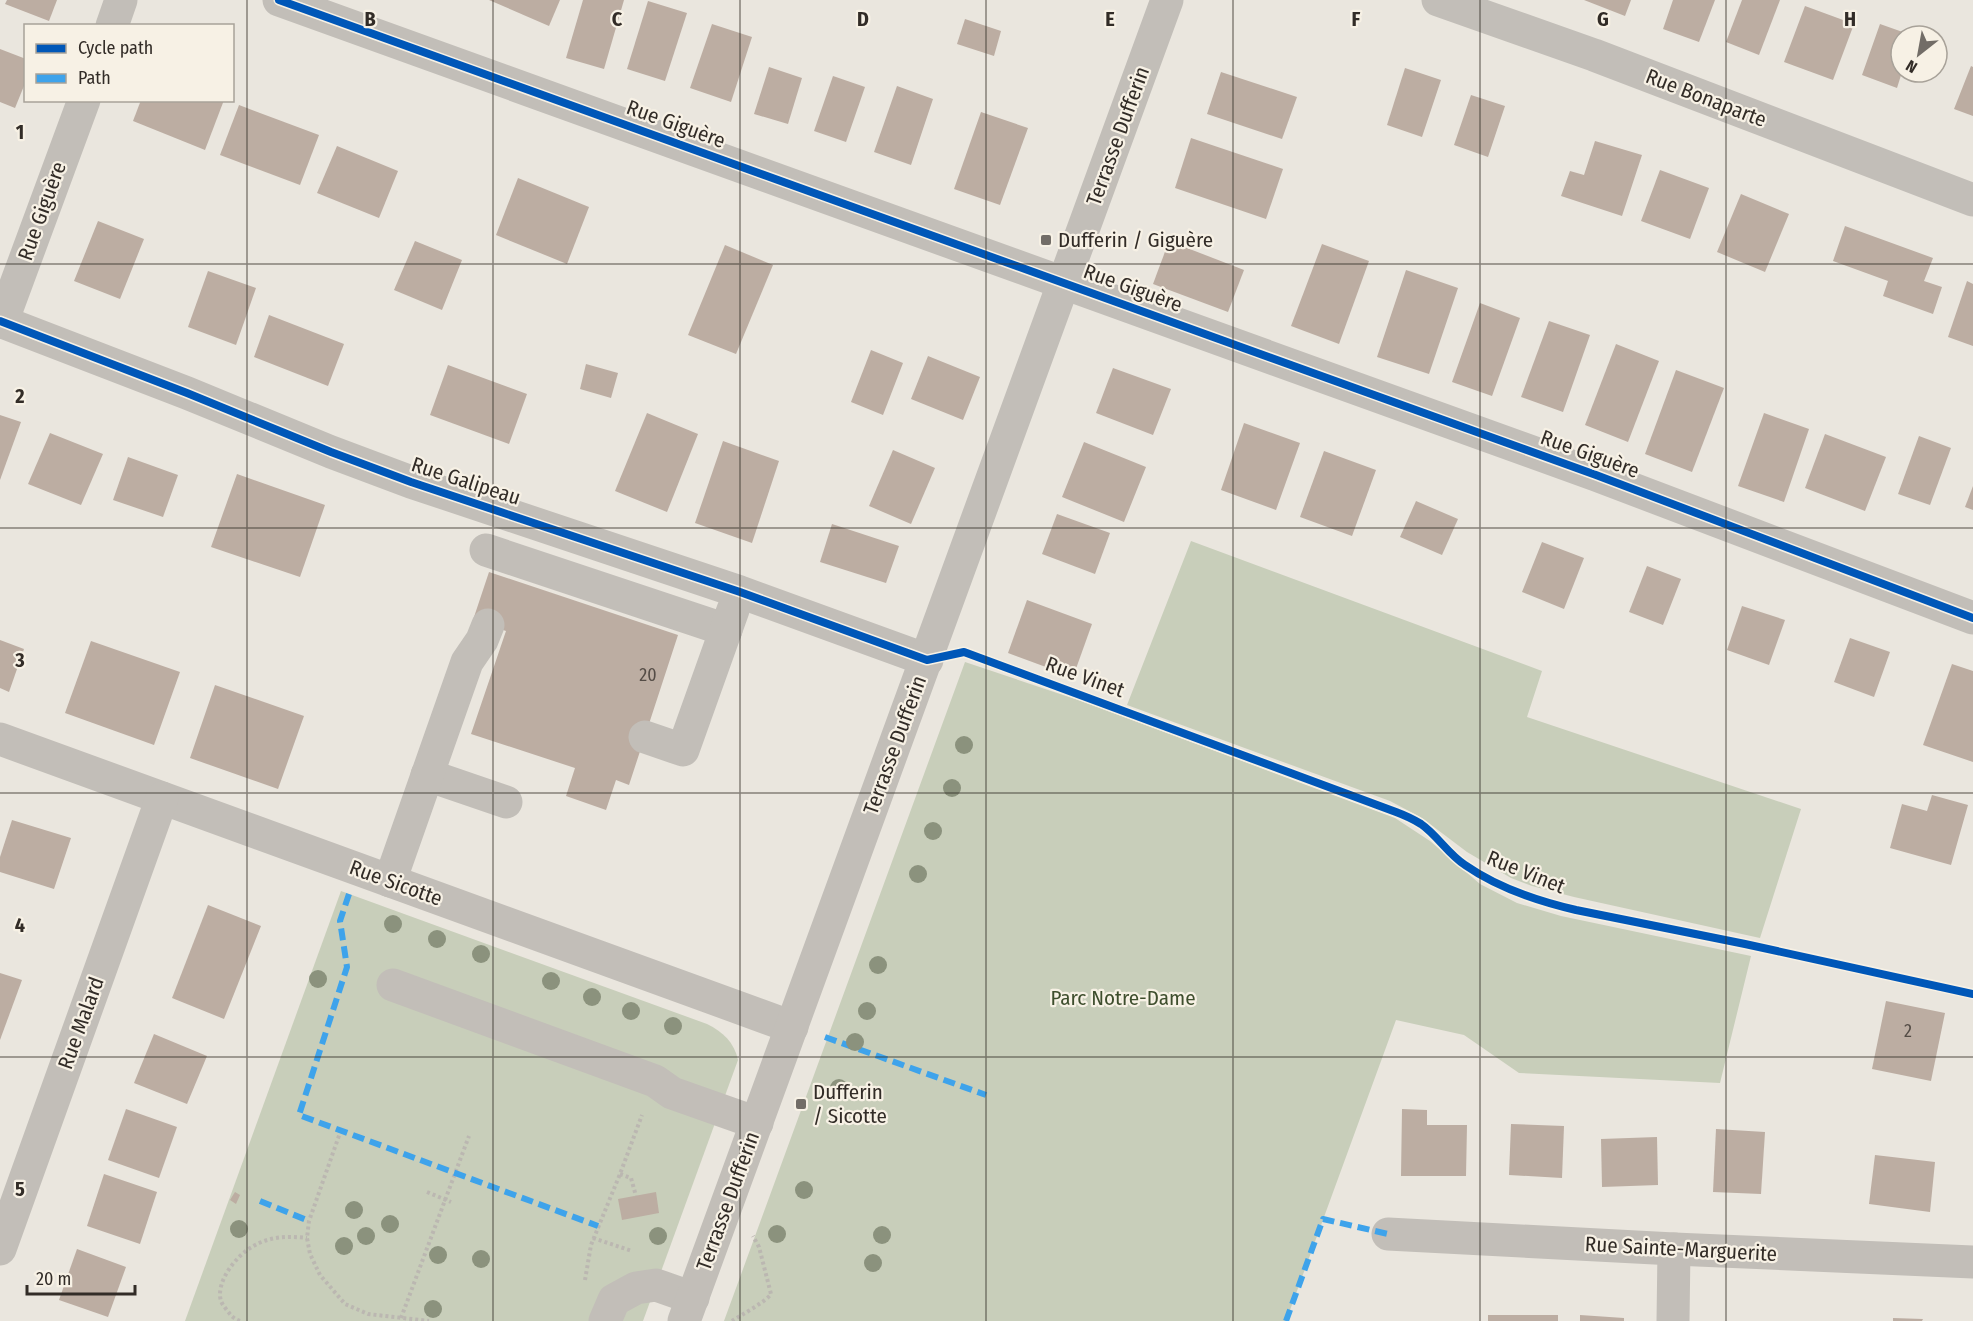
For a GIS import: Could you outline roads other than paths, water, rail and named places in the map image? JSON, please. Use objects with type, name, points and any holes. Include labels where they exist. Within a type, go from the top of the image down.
[{"type":"street","points":[[113,24],[121,0]]},
{"type":"street","name":"Rue Giguère","points":[[279,0],[1596,475],[1973,618]]},
{"type":"street","name":"Terrasse Dufferin","points":[[689,1309],[1167,0]]},
{"type":"street","name":"Rue Bonaparte","points":[[1438,0],[1604,59],[1973,200]]},
{"type":"street","name":"Rue Giguère","points":[[1,321],[83,102]]},
{"type":"street","name":"Rue Galipeau","points":[[1,321],[381,471],[740,592],[927,660]]},
{"type":"street","points":[[486,550],[622,606],[726,630]]},
{"type":"street","points":[[622,606],[638,557]]},
{"type":"street","points":[[645,736],[682,750],[740,592]]},
{"type":"street","points":[[390,881],[467,662],[482,640],[488,625]]},
{"type":"street","name":"Rue Sicotte","points":[[0,739],[792,1027]]},
{"type":"street","points":[[428,775],[506,802]]},
{"type":"street","name":"Rue Malard","points":[[0,1249],[162,798]]},
{"type":"street","points":[[393,985],[655,1081],[672,1093],[757,1124]]},
{"type":"street","name":"Rue Sainte-Marguerite","points":[[1388,1234],[1973,1262]]},
{"type":"street","points":[[1673,1321],[1674,1249]]},
{"type":"street","points":[[604,1321],[614,1300],[636,1288],[656,1285],[689,1309]]},
{"type":"place","name":"Dufferin / Giguère","points":[[1046,240]]},
{"type":"place","name":"Dufferin / Sicotte","points":[[801,1104]]},
{"type":"park label","name":"Parc Notre-Dame","points":[[1123,998]]}]
